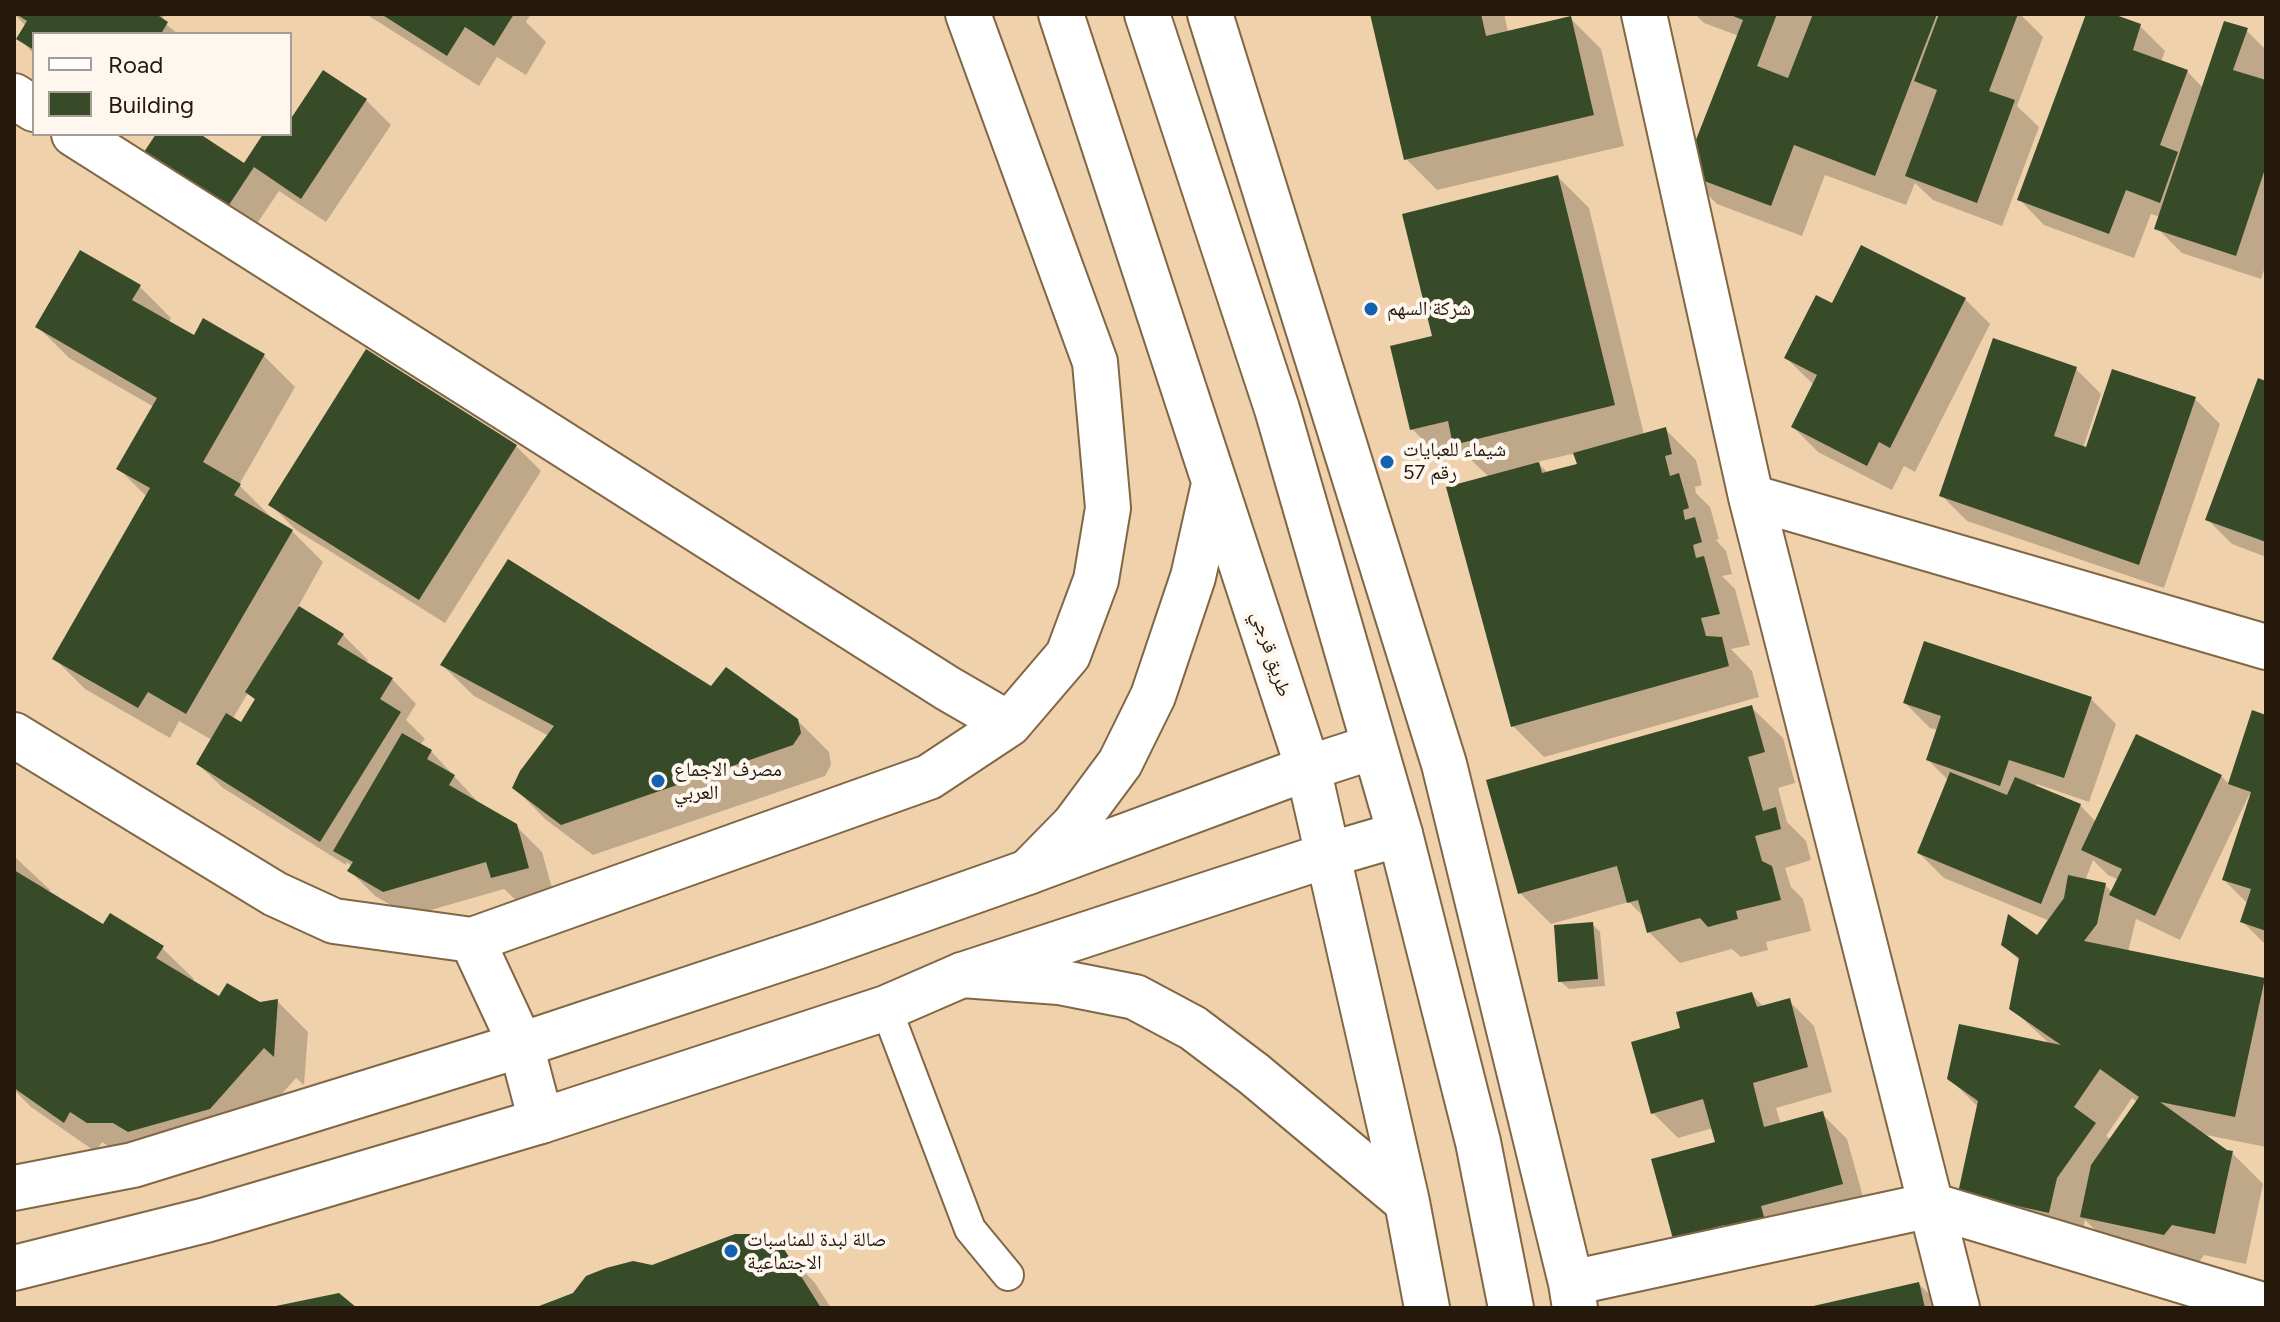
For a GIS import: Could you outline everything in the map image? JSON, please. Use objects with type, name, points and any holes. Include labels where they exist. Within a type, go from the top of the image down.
[{"type":"main road","points":[[14,735],[275,894],[334,921],[472,940],[929,777],[1009,724],[1068,655],[1096,580],[1108,508],[1095,362],[968,14]]},
{"type":"main road","name":"طريق قرجي","points":[[1061,14],[1308,768],[1407,1202],[1427,1308]]},
{"type":"main road","points":[[1147,14],[1277,409],[1400,834],[1478,1142],[1511,1308]]},
{"type":"main road","points":[[1210,14],[1444,764],[1573,1296],[1931,1205],[2266,1306]]},
{"type":"main road","points":[[1644,14],[1751,497],[1957,1308]]},
{"type":"main road","points":[[14,96],[32,108]]},
{"type":"main road","points":[[77,136],[933,680],[1009,724]]},
{"type":"main road","points":[[1028,872],[1074,825],[1120,763],[1153,696],[1193,577],[1215,482]]},
{"type":"main road","points":[[1751,497],[2266,647]]},
{"type":"main road","points":[[14,1188],[133,1165],[521,1045],[819,946],[1373,747]]},
{"type":"main road","points":[[14,1268],[206,1220],[541,1121],[886,1008],[962,975],[1400,834]]},
{"type":"main road","points":[[472,940],[521,1045],[541,1121]]},
{"type":"main road","points":[[962,975],[1059,982],[1135,997],[1193,1028],[1254,1074],[1407,1202]]},
{"type":"lane","points":[[886,1008],[970,1229],[1008,1275]]},
{"type":"building","points":[[16,14],[156,14],[168,22],[162,32],[32,32],[32,49],[16,39],[27,21]]},
{"type":"building","points":[[381,14],[514,14],[494,46],[465,27],[447,56]]},
{"type":"building","points":[[1370,14],[1481,14],[1486,36],[1571,16],[1594,115],[1404,160]]},
{"type":"building","points":[[1728,14],[1777,14],[1757,66],[1788,78],[1813,14],[1937,14],[1875,176],[1794,145],[1771,206],[1683,173],[1743,20]]},
{"type":"building","points":[[1939,14],[2018,14],[1989,91],[2015,100],[1977,203],[1905,176],[1937,90],[1914,81]]},
{"type":"building","points":[[2086,14],[2113,14],[2141,24],[2133,50],[2188,70],[2160,145],[2178,152],[2160,203],[2126,190],[2109,234],[2017,200]]},
{"type":"building","points":[[2224,21],[2248,28],[2233,70],[2266,80],[2266,166],[2236,256],[2154,229]]},
{"type":"building","points":[[323,70],[367,99],[301,199],[254,167],[219,220],[136,164],[155,136],[203,136],[244,163],[262,136],[292,136],[292,117]]},
{"type":"building","points":[[1558,175],[1615,405],[1453,445],[1448,421],[1410,430],[1390,346],[1432,336],[1402,214]]},
{"type":"building","points":[[1861,245],[1966,298],[1890,448],[1879,442],[1867,466],[1791,427],[1817,375],[1784,358],[1816,295],[1832,303]]},
{"type":"building","points":[[80,250],[141,285],[132,300],[194,335],[203,318],[265,354],[203,462],[241,484],[234,495],[293,530],[186,714],[148,692],[138,708],[52,659],[150,488],[116,469],[157,398],[35,327]]},
{"type":"building","points":[[1993,338],[2077,367],[2054,436],[2086,447],[2112,369],[2196,397],[2139,565],[1939,496]]},
{"type":"building","points":[[366,349],[517,445],[419,600],[268,505]]},
{"type":"building","points":[[2258,378],[2266,381],[2266,542],[2205,520]]},
{"type":"building","points":[[1666,427],[1672,454],[1665,456],[1670,476],[1679,473],[1689,508],[1683,510],[1685,520],[1695,517],[1702,542],[1693,545],[1696,558],[1704,556],[1720,614],[1701,618],[1706,636],[1722,637],[1729,666],[1511,727],[1446,487],[1539,462],[1542,473],[1577,464],[1573,453]]},
{"type":"building","points":[[508,559],[711,686],[726,667],[798,719],[801,733],[793,745],[561,825],[512,788],[520,771],[554,726],[440,665]]},
{"type":"building","points":[[299,606],[344,634],[337,644],[393,678],[380,699],[401,712],[320,842],[196,764],[226,713],[241,722],[255,699],[245,692]]},
{"type":"building","points":[[1924,641],[2092,697],[2064,778],[2009,760],[2000,786],[1926,760],[1941,716],[1903,703]]},
{"type":"building","points":[[1752,705],[1765,752],[1748,757],[1763,811],[1776,807],[1781,829],[1755,836],[1762,861],[1772,866],[1781,900],[1736,911],[1738,919],[1708,927],[1700,918],[1647,933],[1638,900],[1627,903],[1617,866],[1518,894],[1486,780]]},
{"type":"building","points":[[2252,710],[2266,715],[2266,931],[2240,922],[2251,889],[2222,880],[2251,792],[2228,784]]},
{"type":"building","points":[[402,733],[432,750],[427,759],[455,775],[449,785],[517,824],[529,868],[491,878],[486,862],[383,892],[347,871],[353,862],[333,851]]},
{"type":"building","points":[[2136,734],[2222,775],[2155,916],[2109,895],[2122,869],[2081,850]]},
{"type":"building","points":[[1950,772],[2007,795],[2015,777],[2081,804],[2041,904],[1917,853]]},
{"type":"building","points":[[14,870],[103,924],[110,913],[164,946],[156,958],[219,996],[227,983],[260,1002],[278,999],[274,1057],[264,1048],[210,1109],[128,1132],[113,1123],[87,1123],[70,1112],[64,1123],[14,1088]]},
{"type":"building","points":[[2068,875],[2106,883],[2097,924],[2084,941],[2265,978],[2235,1117],[2160,1102],[2227,1150],[2233,1151],[2215,1234],[2172,1225],[2164,1235],[2080,1217],[2091,1165],[2139,1097],[2100,1069],[2074,1107],[2096,1123],[2057,1178],[2049,1213],[1958,1193],[1978,1101],[1947,1079],[1959,1024],[2061,1045],[2009,1009],[2019,958],[2001,945],[2008,914],[2037,935],[2064,898]]},
{"type":"building","points":[[1593,922],[1598,979],[1558,982],[1554,925]]},
{"type":"building","points":[[1752,992],[1757,1007],[1790,998],[1808,1067],[1753,1083],[1764,1127],[1823,1111],[1843,1184],[1761,1206],[1767,1228],[1728,1240],[1724,1225],[1673,1239],[1651,1159],[1715,1142],[1703,1099],[1651,1114],[1631,1042],[1680,1028],[1676,1012]]},
{"type":"building","points":[[735,1234],[753,1234],[784,1249],[821,1308],[534,1308],[573,1293],[586,1276],[606,1268],[633,1261],[652,1265]]},
{"type":"building","points":[[1919,1282],[1925,1308],[1809,1307]]},
{"type":"building","points":[[339,1293],[357,1308],[271,1308],[271,1307]]},
{"type":"place","name":"شركة السهم","points":[[1371,309]]},
{"type":"place","name":"شيماء للعبايات رقم 57","points":[[1387,462]]},
{"type":"place","name":"مصرف الاجماع العربي","points":[[658,781]]},
{"type":"place","name":"صالة لبدة للمناسبات الاجتماعية","points":[[731,1251]]}]
